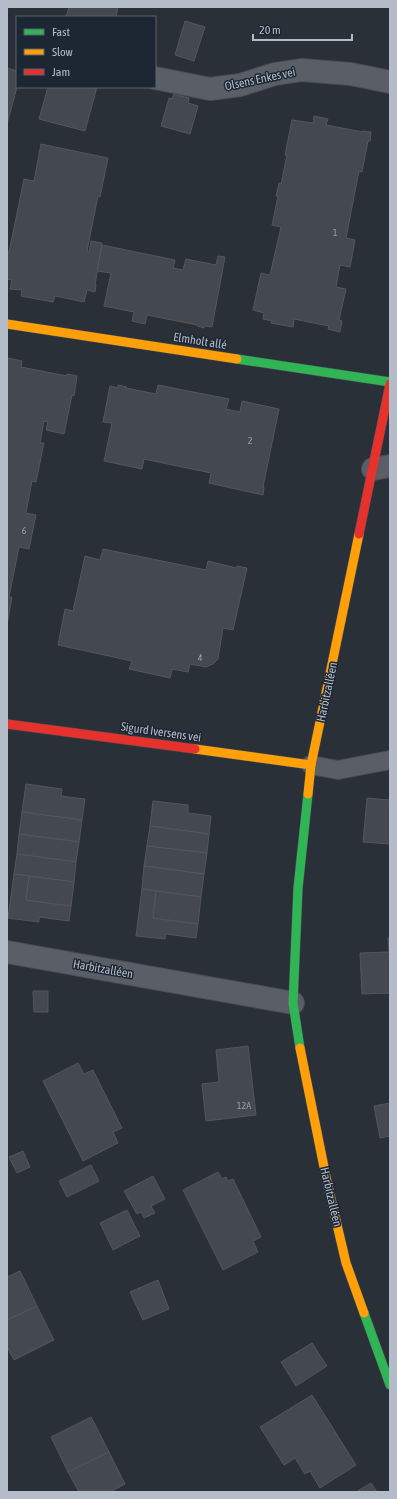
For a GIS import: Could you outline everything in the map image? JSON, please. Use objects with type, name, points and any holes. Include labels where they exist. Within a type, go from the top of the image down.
[{"type":"street","name":"Olsens Enkes vei","points":[[156,78],[210,88],[240,85],[275,74],[302,70],[351,74],[390,82]]},
{"type":"street","name":"Elmholt allé","points":[[7,324],[390,383]]},
{"type":"street","name":"Harbitzalléen","points":[[390,383],[381,467],[311,765],[298,888],[293,1003],[300,1049],[327,1182],[346,1264],[390,1385]]},
{"type":"street","name":"Sigurd Iversens vei","points":[[7,724],[311,765]]},
{"type":"street","name":"Harbitzalléen","points":[[7,952],[293,1003]]},
{"type":"lane","points":[[311,765],[338,770],[390,760]]},
{"type":"building","points":[[69,7],[118,7],[116,16],[66,16]]},
{"type":"building","points":[[185,21],[205,27],[194,61],[175,55]]},
{"type":"building","points":[[7,68],[16,71],[17,88],[7,124]]},
{"type":"building","points":[[48,88],[97,88],[85,131],[39,119]]},
{"type":"building","points":[[174,94],[189,98],[188,103],[198,106],[190,134],[161,126],[169,98],[172,99]]},
{"type":"building","points":[[314,116],[328,119],[326,125],[363,132],[371,132],[362,172],[359,171],[346,238],[355,240],[350,267],[340,265],[336,287],[346,289],[339,320],[342,321],[340,332],[328,329],[329,326],[294,319],[293,327],[271,323],[272,321],[263,319],[264,313],[253,310],[261,273],[270,275],[281,227],[272,225],[278,196],[276,196],[279,183],[281,184],[287,155],[285,155],[292,120],[313,123]]},
{"type":"building","points":[[41,144],[108,158],[100,197],[98,196],[87,251],[89,252],[91,241],[102,243],[95,292],[87,290],[84,302],[55,296],[53,302],[21,296],[22,290],[10,289],[12,280],[7,279],[7,251],[9,252],[24,179],[34,181]]},
{"type":"building","points":[[102,245],[175,260],[173,268],[183,270],[186,259],[216,265],[218,256],[225,257],[212,327],[205,326],[204,328],[197,325],[147,315],[145,324],[132,321],[134,312],[104,306],[111,273],[97,271]]},
{"type":"building","points":[[8,358],[22,361],[21,367],[67,376],[67,374],[77,376],[74,396],[72,395],[64,434],[46,430],[48,422],[44,421],[40,443],[44,443],[36,482],[32,481],[26,513],[36,515],[29,549],[19,547],[9,597],[12,597],[7,625],[7,363]]},
{"type":"building","points":[[118,385],[156,394],[158,385],[229,399],[226,409],[240,412],[242,401],[279,409],[263,487],[263,495],[209,483],[211,473],[144,459],[142,469],[104,461],[112,423],[103,422],[110,386],[118,388]]},
{"type":"building","points":[[103,549],[206,570],[208,561],[236,568],[237,566],[247,568],[233,630],[223,628],[218,659],[213,664],[206,667],[190,664],[188,672],[172,669],[170,678],[129,669],[132,661],[58,645],[65,609],[73,611],[85,556],[100,560]]},
{"type":"building","points":[[26,784],[62,789],[61,796],[85,799],[82,820],[22,812]]},
{"type":"building","points":[[367,798],[390,800],[390,844],[363,842]]},
{"type":"building","points":[[153,801],[188,805],[188,813],[211,816],[209,834],[150,826]]},
{"type":"building","points":[[22,812],[82,820],[79,842],[19,834]]},
{"type":"building","points":[[150,826],[209,834],[207,853],[147,846]]},
{"type":"building","points":[[19,834],[79,842],[76,862],[17,854]]},
{"type":"building","points":[[147,846],[207,853],[204,874],[144,866]]},
{"type":"building","points":[[17,854],[76,862],[74,882],[14,874]]},
{"type":"building","points":[[144,866],[204,874],[201,897],[142,889]]},
{"type":"building","points":[[14,874],[29,876],[26,900],[71,906],[69,921],[39,917],[39,922],[8,918]]},
{"type":"building","points":[[29,876],[74,882],[71,906],[26,900]]},
{"type":"building","points":[[142,889],[156,891],[153,918],[198,924],[196,938],[166,934],[165,939],[136,936]]},
{"type":"building","points":[[156,891],[201,897],[198,924],[153,918]]},
{"type":"building","points":[[388,938],[390,938],[390,993],[362,994],[360,953],[389,952]]},
{"type":"building","points":[[33,991],[48,991],[48,1012],[34,1012]]},
{"type":"building","points":[[248,1046],[256,1115],[206,1121],[202,1084],[219,1082],[216,1050]]},
{"type":"building","points":[[78,1063],[84,1074],[93,1070],[122,1128],[113,1132],[118,1143],[83,1161],[43,1081]]},
{"type":"building","points":[[390,1103],[390,1136],[380,1138],[374,1106]]},
{"type":"building","points":[[23,1151],[30,1167],[17,1173],[9,1157]]},
{"type":"building","points":[[91,1165],[99,1181],[67,1197],[59,1181]]},
{"type":"building","points":[[218,1172],[222,1179],[226,1177],[228,1181],[233,1179],[261,1237],[253,1241],[258,1252],[223,1270],[183,1190]]},
{"type":"building","points":[[153,1176],[165,1199],[151,1206],[155,1213],[144,1218],[141,1212],[137,1214],[124,1191]]},
{"type":"building","points":[[127,1210],[140,1236],[113,1250],[100,1223]]},
{"type":"building","points":[[20,1271],[37,1306],[7,1320],[7,1277]]},
{"type":"building","points":[[158,1280],[169,1309],[143,1320],[130,1292]]},
{"type":"building","points":[[37,1306],[54,1340],[14,1360],[7,1347],[7,1320]]},
{"type":"building","points":[[312,1343],[327,1366],[296,1386],[281,1362]]},
{"type":"building","points":[[312,1395],[356,1465],[320,1488],[310,1471],[305,1474],[295,1458],[284,1465],[260,1427]]},
{"type":"building","points":[[91,1417],[109,1452],[68,1472],[51,1437]]},
{"type":"building","points":[[109,1452],[125,1484],[110,1492],[79,1492],[68,1472]]},
{"type":"building","points":[[371,1483],[377,1492],[356,1492]]},
{"type":"traffic: fast","points":[[237,359],[390,382]]},
{"type":"traffic: fast","points":[[300,1048],[293,1003],[298,888],[308,794]]},
{"type":"traffic: fast","points":[[364,1313],[390,1385]]},
{"type":"traffic: slow","points":[[7,324],[237,359]]},
{"type":"traffic: slow","points":[[308,794],[311,765],[359,534]]},
{"type":"traffic: slow","points":[[195,749],[311,765]]},
{"type":"traffic: slow","points":[[300,1048],[327,1182],[346,1263],[364,1313]]},
{"type":"traffic: jam","points":[[359,534],[390,384]]},
{"type":"traffic: jam","points":[[7,724],[195,749]]}]
